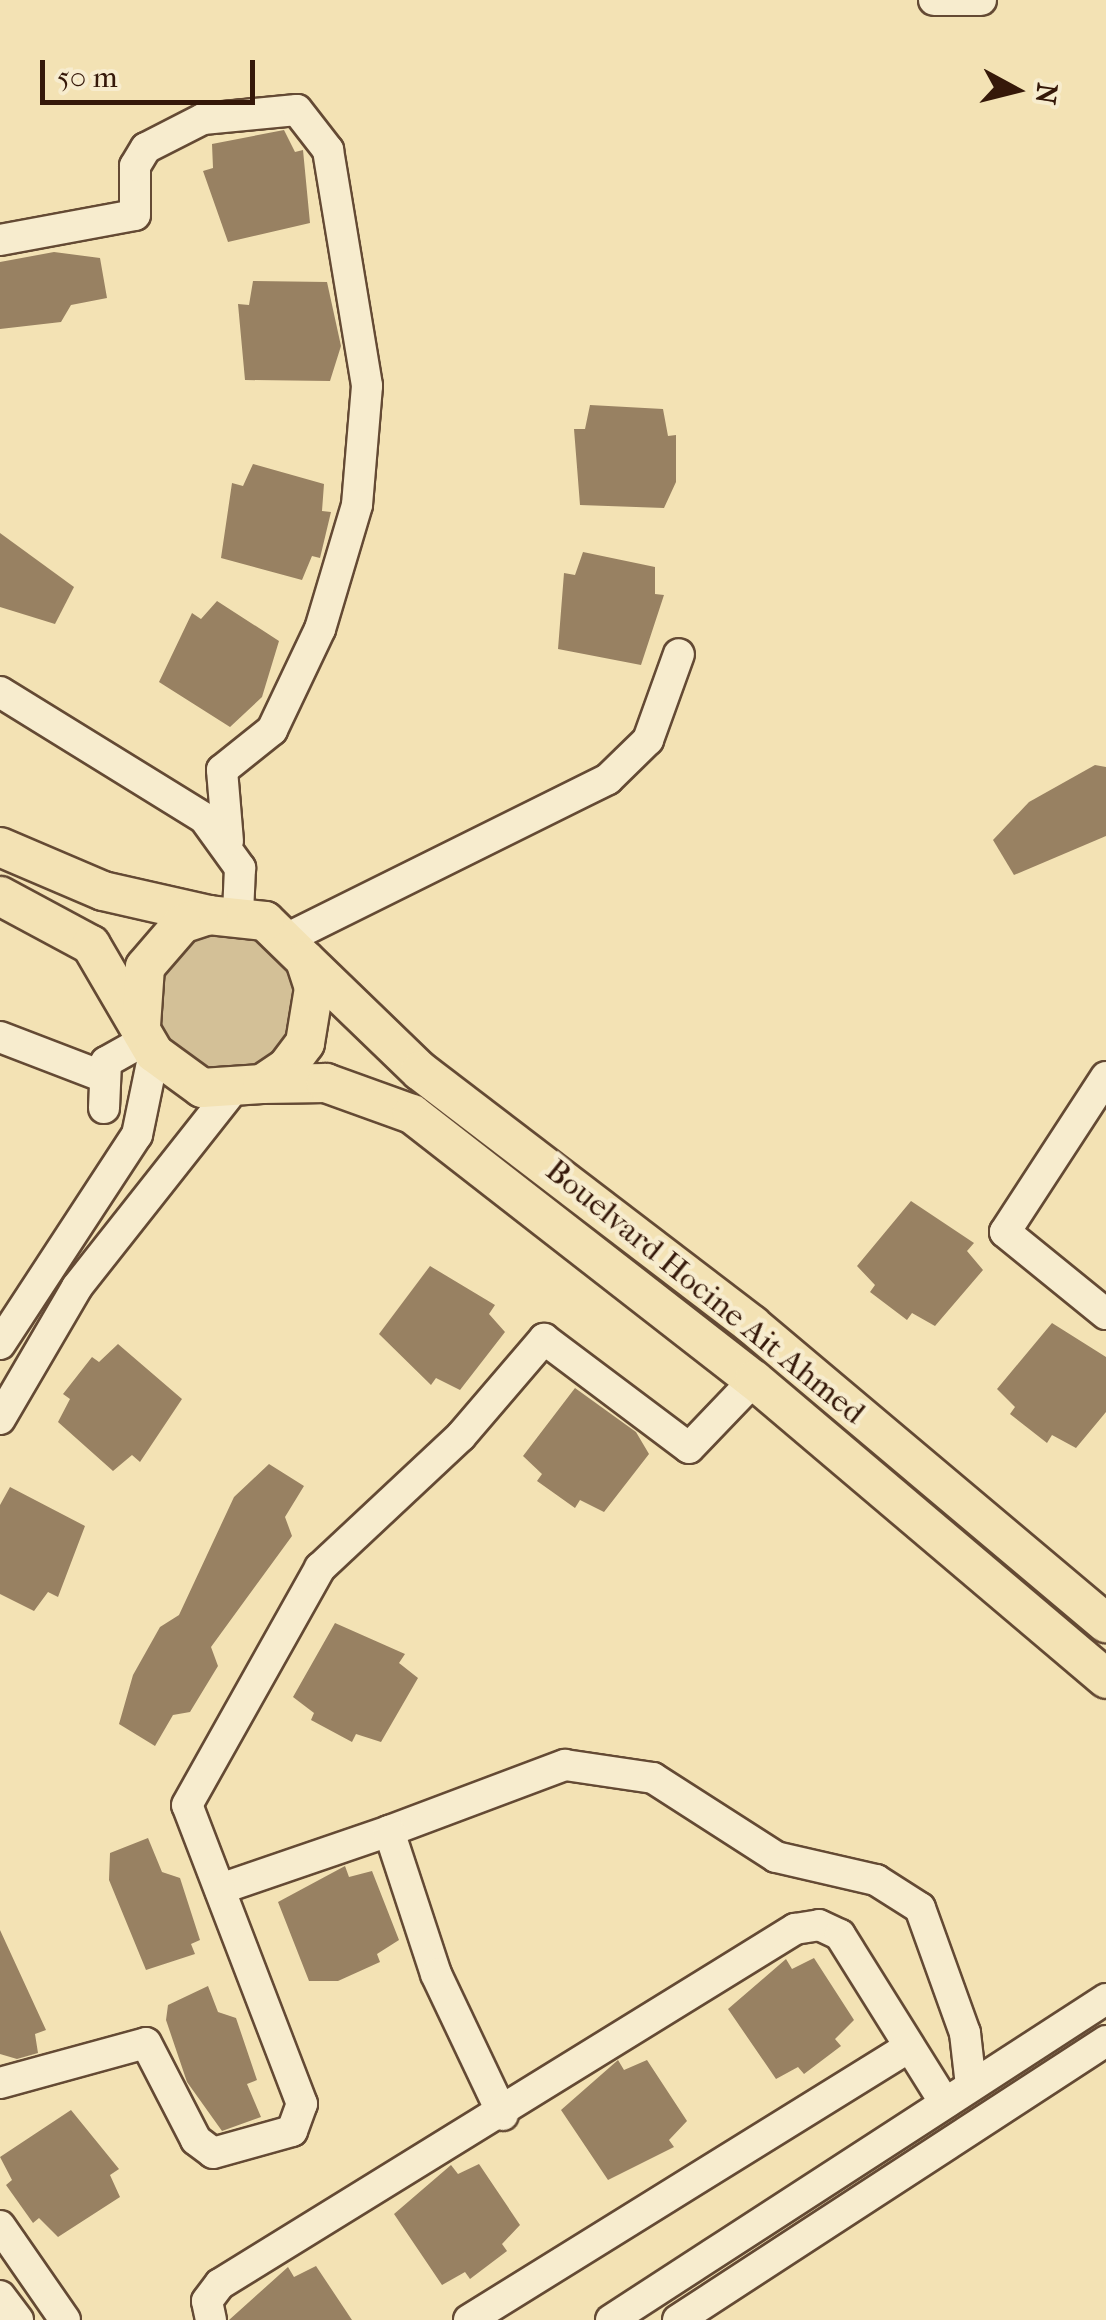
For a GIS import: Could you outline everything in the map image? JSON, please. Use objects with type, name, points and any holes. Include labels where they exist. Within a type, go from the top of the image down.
[{"type":"main road","points":[[0,847],[103,892],[223,914],[297,949],[314,1016],[305,1044],[247,1088]]},
{"type":"main road","points":[[0,896],[91,945],[147,1040],[175,1075],[247,1088],[326,1084],[412,1114],[754,1380],[1106,1679]]},
{"type":"main road","points":[[147,1040],[145,966],[160,942],[223,914]]},
{"type":"main road","name":"Bouelvard Hocine Ait Ahmed","points":[[297,949],[420,1072],[738,1314],[1106,1623]]},
{"type":"street","points":[[934,0],[981,0]]},
{"type":"street","points":[[0,240],[135,215],[135,166],[146,148],[203,119],[297,110],[328,150],[367,386],[357,505],[320,629],[272,730],[222,770],[228,842],[240,868],[223,914]]},
{"type":"street","points":[[297,949],[608,779],[648,740],[679,654]]},
{"type":"street","points":[[0,692],[228,842]]},
{"type":"street","points":[[0,1038],[99,1075]]},
{"type":"street","points":[[99,1075],[147,1040]]},
{"type":"street","points":[[0,1344],[138,1135],[147,1040]]},
{"type":"street","points":[[99,1075],[104,1108]]},
{"type":"street","points":[[1106,1078],[1005,1232],[1106,1314]]},
{"type":"street","points":[[0,1419],[78,1287],[247,1088]]},
{"type":"street","points":[[0,2083],[146,2043],[196,2140],[213,2153],[292,2132],[302,2104],[187,1805],[320,1568],[461,1436],[532,1351],[558,1342],[689,1448],[754,1380]]},
{"type":"street","points":[[220,1890],[565,1765],[652,1778],[776,1857],[876,1880],[920,1908],[955,1998],[971,2086]]},
{"type":"street","points":[[389,1831],[436,1974],[503,2115]]},
{"type":"street","points":[[211,2320],[207,2301],[220,2284],[503,2115],[795,1930],[819,1925],[840,1935],[945,2103]]},
{"type":"street","points":[[612,2320],[1106,1999]]},
{"type":"street","points":[[678,2320],[1106,2041]]},
{"type":"street","points":[[468,2320],[909,2048]]},
{"type":"street","points":[[0,2226],[65,2320]]},
{"type":"street","points":[[0,2296],[18,2320]]},
{"type":"shaded area","points":[[227,933],[253,938],[276,953],[291,976],[296,1002],[291,1028],[276,1051],[253,1066],[227,1071],[201,1066],[178,1051],[163,1028],[158,1002],[163,976],[178,953],[201,938]]},
{"type":"building","points":[[284,130],[295,152],[303,150],[310,223],[228,242],[203,171],[213,168],[212,144]]},
{"type":"building","points":[[54,252],[100,258],[107,298],[71,305],[61,322],[0,329],[0,262]]},
{"type":"building","points":[[253,281],[327,282],[341,346],[330,381],[245,380],[238,304],[249,305]]},
{"type":"building","points":[[590,405],[663,409],[668,436],[676,435],[676,482],[664,508],[580,505],[574,429],[585,429]]},
{"type":"building","points":[[253,464],[324,484],[322,511],[331,512],[320,558],[312,556],[302,580],[221,558],[232,483],[243,486]]},
{"type":"building","points":[[0,533],[74,587],[55,624],[0,607]]},
{"type":"building","points":[[583,552],[655,567],[655,594],[664,595],[641,665],[558,649],[564,573],[575,575]]},
{"type":"building","points":[[217,601],[279,641],[262,697],[230,727],[159,682],[192,613],[201,619]]},
{"type":"building","points":[[1095,765],[1106,767],[1106,836],[1014,875],[993,840],[1029,802]]},
{"type":"building","points":[[911,1201],[974,1243],[967,1251],[983,1270],[935,1326],[912,1313],[907,1320],[870,1292],[875,1285],[857,1266]]},
{"type":"building","points":[[430,1266],[495,1305],[489,1314],[505,1332],[460,1390],[436,1378],[431,1385],[379,1334]]},
{"type":"building","points":[[1052,1323],[1106,1357],[1106,1412],[1076,1448],[1052,1435],[1047,1443],[1010,1414],[1015,1407],[997,1389]]},
{"type":"building","points":[[118,1344],[182,1399],[140,1462],[132,1455],[113,1471],[58,1422],[70,1399],[63,1394],[92,1357],[99,1362]]},
{"type":"building","points":[[575,1388],[636,1432],[649,1454],[604,1512],[580,1500],[575,1508],[537,1481],[542,1474],[523,1456]]},
{"type":"building","points":[[269,1464],[304,1486],[285,1517],[292,1536],[211,1647],[218,1666],[190,1712],[173,1715],[155,1746],[119,1724],[133,1675],[160,1627],[179,1615],[234,1497]]},
{"type":"building","points":[[10,1487],[85,1526],[58,1597],[48,1592],[34,1611],[0,1594],[0,1505]]},
{"type":"building","points":[[335,1623],[405,1654],[399,1663],[418,1678],[381,1742],[356,1734],[352,1742],[311,1720],[314,1713],[293,1697]]},
{"type":"building","points":[[148,1838],[162,1872],[180,1878],[200,1940],[191,1944],[195,1954],[146,1970],[109,1880],[110,1853]]},
{"type":"building","points":[[345,1866],[349,1877],[372,1871],[399,1940],[377,1954],[380,1962],[338,1981],[309,1981],[278,1902]]},
{"type":"building","points":[[0,1930],[46,2030],[35,2034],[38,2053],[17,2059],[0,2054]]},
{"type":"building","points":[[814,1958],[854,2020],[835,2039],[841,2046],[804,2074],[798,2067],[776,2079],[728,2009],[786,1959],[792,1969]]},
{"type":"building","points":[[208,1986],[218,2012],[236,2018],[257,2080],[247,2084],[261,2117],[222,2131],[187,2082],[166,2020],[168,2005]]},
{"type":"building","points":[[618,2060],[624,2070],[647,2060],[687,2121],[669,2140],[674,2147],[608,2180],[561,2110]]},
{"type":"building","points":[[71,2110],[119,2169],[110,2175],[120,2197],[58,2237],[39,2218],[33,2223],[6,2185],[12,2180],[0,2157]]},
{"type":"building","points":[[479,2164],[520,2225],[502,2244],[507,2251],[470,2279],[465,2272],[442,2285],[394,2214],[451,2165],[458,2174]]},
{"type":"building","points":[[316,2266],[352,2320],[229,2320],[288,2267],[294,2277]]}]
